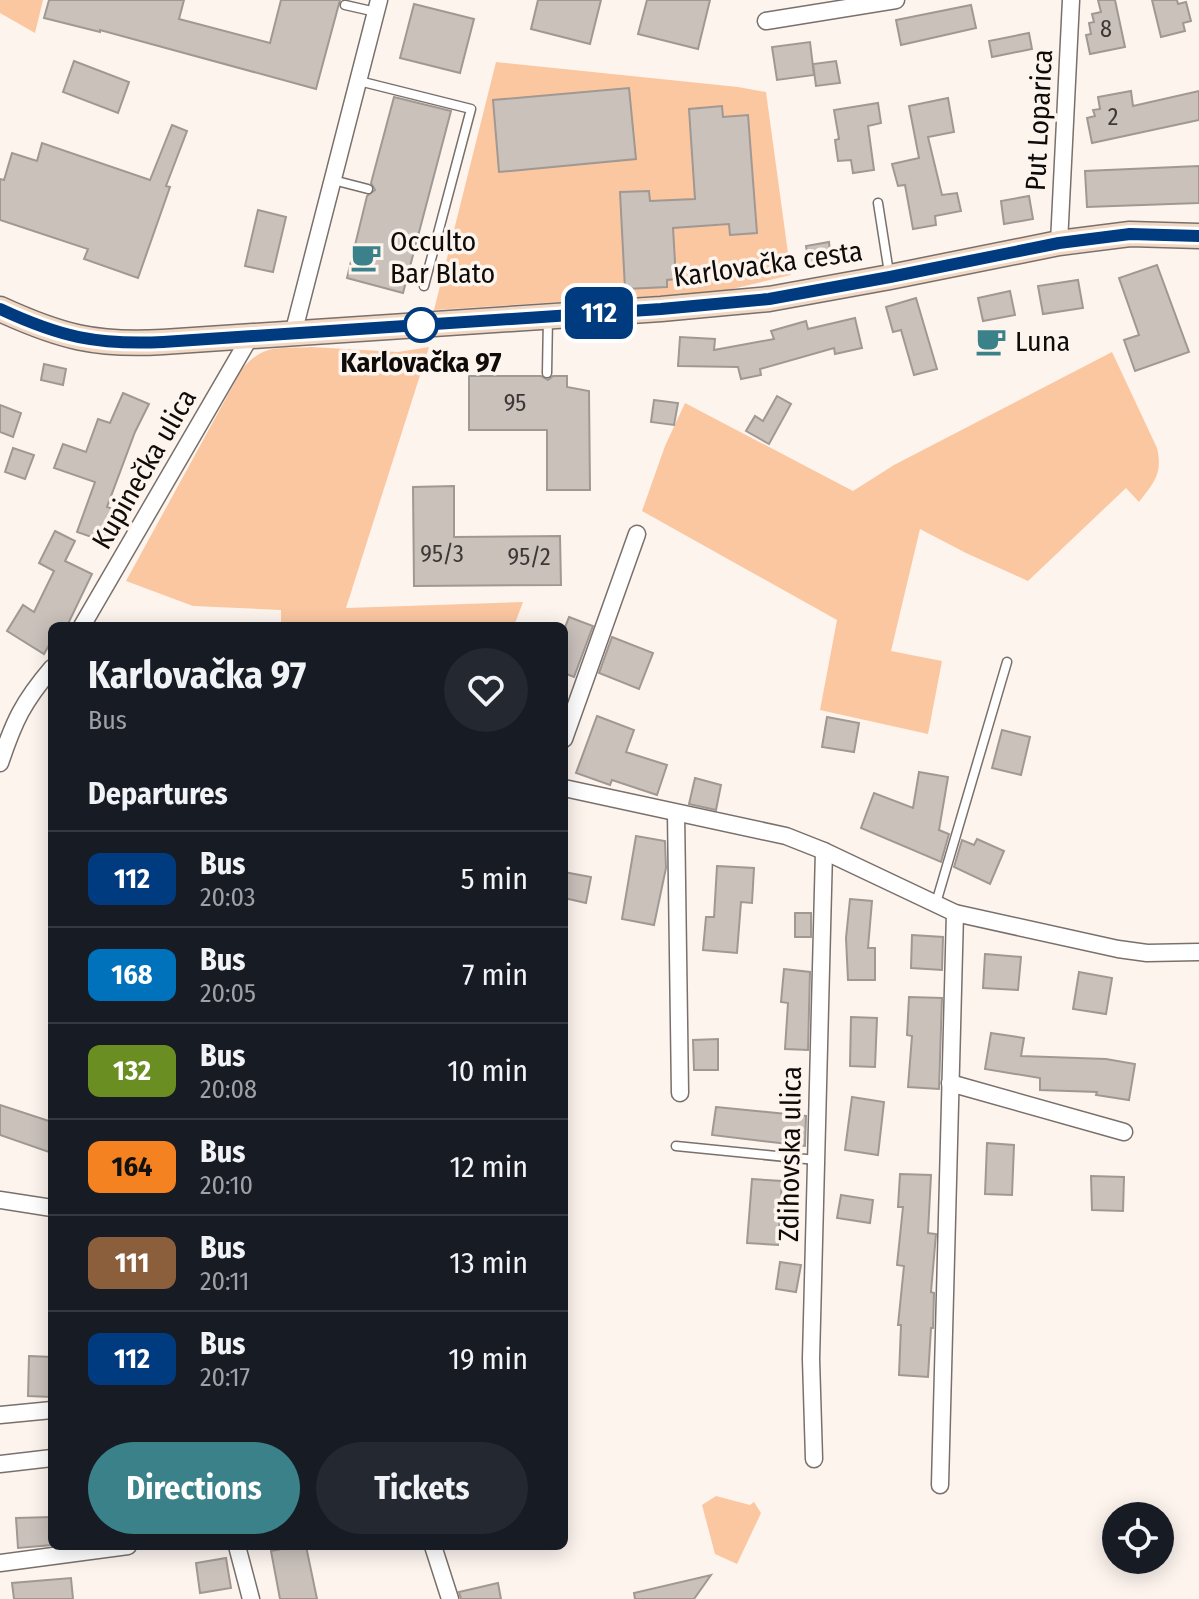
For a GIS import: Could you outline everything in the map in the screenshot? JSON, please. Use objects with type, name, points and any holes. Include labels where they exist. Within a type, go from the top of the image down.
[{"type":"street","points":[[766,21],[896,0]]},
{"type":"street","name":"Put Loparica","points":[[1059,243],[1071,0]]},
{"type":"street","points":[[293,334],[377,6]]},
{"type":"street","name":"Karlovačka cesta","points":[[0,309],[70,337],[97,341],[126,344],[250,337],[769,299],[1059,243],[1130,234],[1199,236]]},
{"type":"street","name":"Kupinečka ulica","points":[[85,622],[250,337]]},
{"type":"street","points":[[568,728],[637,534]]},
{"type":"street","points":[[0,763],[16,717],[28,695],[48,672]]},
{"type":"street","points":[[568,789],[786,836],[955,913],[1118,949],[1147,953],[1199,952]]},
{"type":"street","points":[[676,813],[680,1093]]},
{"type":"street","name":"Zdihovska ulica","points":[[814,1459],[811,1359],[824,851]]},
{"type":"street","points":[[940,1485],[955,913]]},
{"type":"street","points":[[950,1083],[1124,1132]]},
{"type":"street","points":[[0,1200],[48,1207]]},
{"type":"street","points":[[0,1415],[48,1410]]},
{"type":"street","points":[[0,1464],[48,1458]]},
{"type":"street","points":[[0,1563],[98,1550]]},
{"type":"street","points":[[238,1550],[251,1599]]},
{"type":"street","points":[[434,1550],[450,1599]]},
{"type":"lane","points":[[345,5],[377,6]]},
{"type":"lane","points":[[358,81],[471,109],[424,286]]},
{"type":"lane","points":[[333,180],[368,189]]},
{"type":"lane","points":[[878,203],[890,277]]},
{"type":"lane","points":[[547,373],[548,317]]},
{"type":"lane","points":[[935,905],[1007,662]]},
{"type":"lane","points":[[676,1146],[816,1160]]},
{"type":"shaded area","points":[[0,0],[43,0],[35,33],[0,13]]},
{"type":"shaded area","points":[[496,62],[766,92],[791,275],[719,292],[434,310]]},
{"type":"shaded area","points":[[429,347],[346,608],[523,602],[516,622],[281,622],[281,610],[193,606],[126,581],[242,369],[265,351],[281,348],[398,352]]},
{"type":"shaded area","points":[[1112,352],[1159,457],[1153,483],[1139,502],[1126,488],[1028,581],[920,529],[891,651],[942,661],[928,734],[820,710],[837,620],[642,511],[665,446],[685,403],[853,491],[894,465]]},
{"type":"shaded area","points":[[716,1496],[750,1505],[754,1502],[761,1513],[737,1564],[715,1554],[702,1505]]},
{"type":"building","points":[[49,0],[184,0],[179,19],[270,43],[281,0],[340,0],[316,89],[100,30],[44,18]]},
{"type":"building","points":[[538,0],[601,0],[590,44],[531,29]]},
{"type":"building","points":[[647,0],[710,0],[698,49],[638,34]]},
{"type":"building","points":[[1098,0],[1115,0],[1125,47],[1090,54],[1086,35],[1091,34],[1089,23],[1094,22],[1092,14],[1101,12]]},
{"type":"building","points":[[1152,0],[1177,0],[1178,4],[1186,2],[1191,21],[1183,23],[1185,31],[1161,37]]},
{"type":"building","points":[[414,4],[474,19],[460,73],[400,58]]},
{"type":"building","points":[[971,5],[976,28],[901,45],[896,20]]},
{"type":"building","points":[[1029,33],[1032,49],[992,57],[989,41]]},
{"type":"building","points":[[810,42],[814,75],[777,80],[772,47]]},
{"type":"building","points":[[74,61],[129,82],[118,113],[63,92]]},
{"type":"building","points":[[836,61],[840,83],[816,86],[813,64]]},
{"type":"building","points":[[629,88],[636,159],[499,172],[493,100]]},
{"type":"building","points":[[1131,91],[1133,106],[1199,91],[1199,120],[1092,143],[1087,118],[1095,116],[1093,110],[1100,109],[1098,97]]},
{"type":"building","points":[[394,97],[451,111],[403,293],[347,278],[367,196],[375,190],[371,183]]},
{"type":"building","points":[[948,98],[954,132],[928,137],[942,195],[957,193],[961,211],[935,216],[936,225],[913,229],[905,185],[898,186],[892,164],[919,158],[909,106]]},
{"type":"building","points":[[878,103],[881,123],[868,126],[874,170],[853,173],[851,160],[838,161],[835,140],[839,139],[834,110]]},
{"type":"building","points":[[722,106],[723,117],[748,115],[757,233],[730,235],[729,224],[673,228],[676,279],[667,280],[667,287],[625,289],[620,192],[649,191],[650,201],[695,199],[689,109]]},
{"type":"building","points":[[172,125],[187,131],[166,186],[170,187],[138,278],[84,259],[88,249],[0,220],[0,179],[4,180],[12,153],[37,161],[42,143],[150,180]]},
{"type":"building","points":[[1199,166],[1199,203],[1087,207],[1085,171]]},
{"type":"building","points":[[1029,196],[1033,219],[1004,224],[1001,201]]},
{"type":"building","points":[[258,210],[286,217],[273,272],[245,266]]},
{"type":"building","points":[[829,242],[831,261],[809,265],[806,246]]},
{"type":"building","points":[[1157,265],[1189,352],[1135,371],[1124,340],[1139,335],[1119,278]]},
{"type":"building","points":[[1078,280],[1083,308],[1043,314],[1038,286]]},
{"type":"building","points":[[1010,291],[1015,315],[983,321],[978,298]]},
{"type":"building","points":[[916,298],[937,369],[914,375],[901,330],[893,332],[886,307]]},
{"type":"building","points":[[855,318],[862,348],[835,354],[834,348],[760,369],[761,375],[741,379],[738,367],[678,366],[680,337],[715,339],[714,350],[774,339],[771,331],[806,321],[808,329]]},
{"type":"building","points":[[44,364],[66,369],[63,385],[41,380]]},
{"type":"building","points":[[469,376],[541,376],[548,380],[553,376],[567,376],[567,387],[589,391],[590,490],[547,490],[547,430],[469,430]]},
{"type":"building","points":[[123,393],[149,404],[107,507],[118,511],[106,542],[77,532],[95,482],[54,468],[63,444],[86,452],[98,419],[110,423]]},
{"type":"building","points":[[777,396],[791,404],[769,444],[746,431],[755,416],[763,421]]},
{"type":"building","points":[[654,400],[678,403],[674,425],[651,422]]},
{"type":"building","points":[[0,405],[21,413],[13,437],[0,432]]},
{"type":"building","points":[[13,448],[34,455],[25,479],[5,472]]},
{"type":"building","points":[[454,486],[454,537],[560,536],[561,585],[414,586],[413,487]]},
{"type":"building","points":[[55,531],[75,541],[65,561],[92,574],[69,622],[48,622],[48,647],[44,654],[7,631],[23,605],[34,612],[54,571],[39,563]]},
{"type":"building","points":[[569,617],[593,626],[574,677],[568,675]]},
{"type":"building","points":[[612,637],[653,653],[639,689],[599,673]]},
{"type":"building","points":[[597,716],[634,730],[626,752],[667,765],[657,795],[612,780],[610,785],[576,773]]},
{"type":"building","points":[[827,717],[859,723],[854,752],[822,747]]},
{"type":"building","points":[[1002,730],[1030,737],[1021,775],[992,768]]},
{"type":"building","points":[[919,772],[948,777],[939,830],[949,834],[941,862],[861,828],[874,793],[913,808]]},
{"type":"building","points":[[695,778],[721,785],[716,810],[689,804]]},
{"type":"building","points":[[636,836],[665,841],[666,868],[654,925],[622,919]]},
{"type":"building","points":[[977,839],[1004,851],[990,884],[954,867],[962,840],[974,845]]},
{"type":"building","points":[[717,866],[754,868],[752,903],[741,902],[737,953],[703,950],[706,917],[714,917]]},
{"type":"building","points":[[568,873],[591,877],[586,903],[568,899]]},
{"type":"building","points":[[850,899],[872,901],[868,948],[875,948],[875,980],[848,980],[846,938]]},
{"type":"building","points":[[795,913],[811,913],[811,937],[795,937]]},
{"type":"building","points":[[912,935],[943,937],[942,970],[911,968]]},
{"type":"building","points":[[985,954],[1021,957],[1018,990],[983,988]]},
{"type":"building","points":[[784,969],[810,972],[808,1050],[785,1049],[788,1003],[781,1002]]},
{"type":"building","points":[[1079,972],[1112,978],[1106,1014],[1073,1009]]},
{"type":"building","points":[[909,997],[942,998],[939,1089],[908,1087],[912,1036],[907,1035]]},
{"type":"building","points":[[851,1017],[877,1018],[875,1067],[850,1066]]},
{"type":"building","points":[[991,1033],[1024,1038],[1021,1056],[1106,1059],[1135,1064],[1129,1100],[1096,1095],[1097,1092],[1040,1090],[1040,1078],[985,1069]]},
{"type":"building","points":[[718,1039],[718,1070],[694,1070],[693,1040]]},
{"type":"building","points":[[852,1097],[884,1102],[878,1155],[845,1150]]},
{"type":"building","points":[[0,1105],[48,1121],[48,1152],[0,1135]]},
{"type":"building","points":[[716,1107],[806,1116],[805,1146],[712,1135]]},
{"type":"building","points":[[987,1143],[1014,1145],[1012,1195],[985,1194]]},
{"type":"building","points":[[900,1174],[931,1175],[928,1233],[936,1234],[928,1377],[899,1375],[901,1325],[898,1325],[904,1266],[897,1265],[903,1207],[898,1207]]},
{"type":"building","points":[[1091,1176],[1124,1177],[1123,1211],[1092,1210]]},
{"type":"building","points":[[752,1179],[782,1181],[778,1245],[747,1243]]},
{"type":"building","points":[[841,1195],[873,1200],[870,1223],[837,1218]]},
{"type":"building","points":[[780,1262],[801,1265],[796,1292],[776,1289]]},
{"type":"building","points":[[29,1356],[48,1357],[48,1397],[28,1396]]},
{"type":"building","points":[[48,1517],[48,1545],[18,1548],[16,1518]]},
{"type":"building","points":[[307,1550],[317,1599],[280,1599],[271,1551]]},
{"type":"building","points":[[226,1558],[231,1588],[200,1593],[196,1563]]},
{"type":"building","points":[[711,1575],[694,1599],[635,1599],[634,1593]]},
{"type":"building","points":[[71,1578],[73,1599],[14,1599],[12,1583]]},
{"type":"building","points":[[498,1583],[501,1599],[461,1599],[459,1592]]},
{"type":"bus line","name":"112","points":[[0,309],[70,337],[126,344],[163,342],[769,299],[1059,243],[1130,234],[1199,236]]},
{"type":"place","name":"Occulto Bar Blato","points":[[366,257]]},
{"type":"place","name":"Karlovačka 97","points":[[421,325]]},
{"type":"place","name":"Luna","points":[[991,341]]}]
